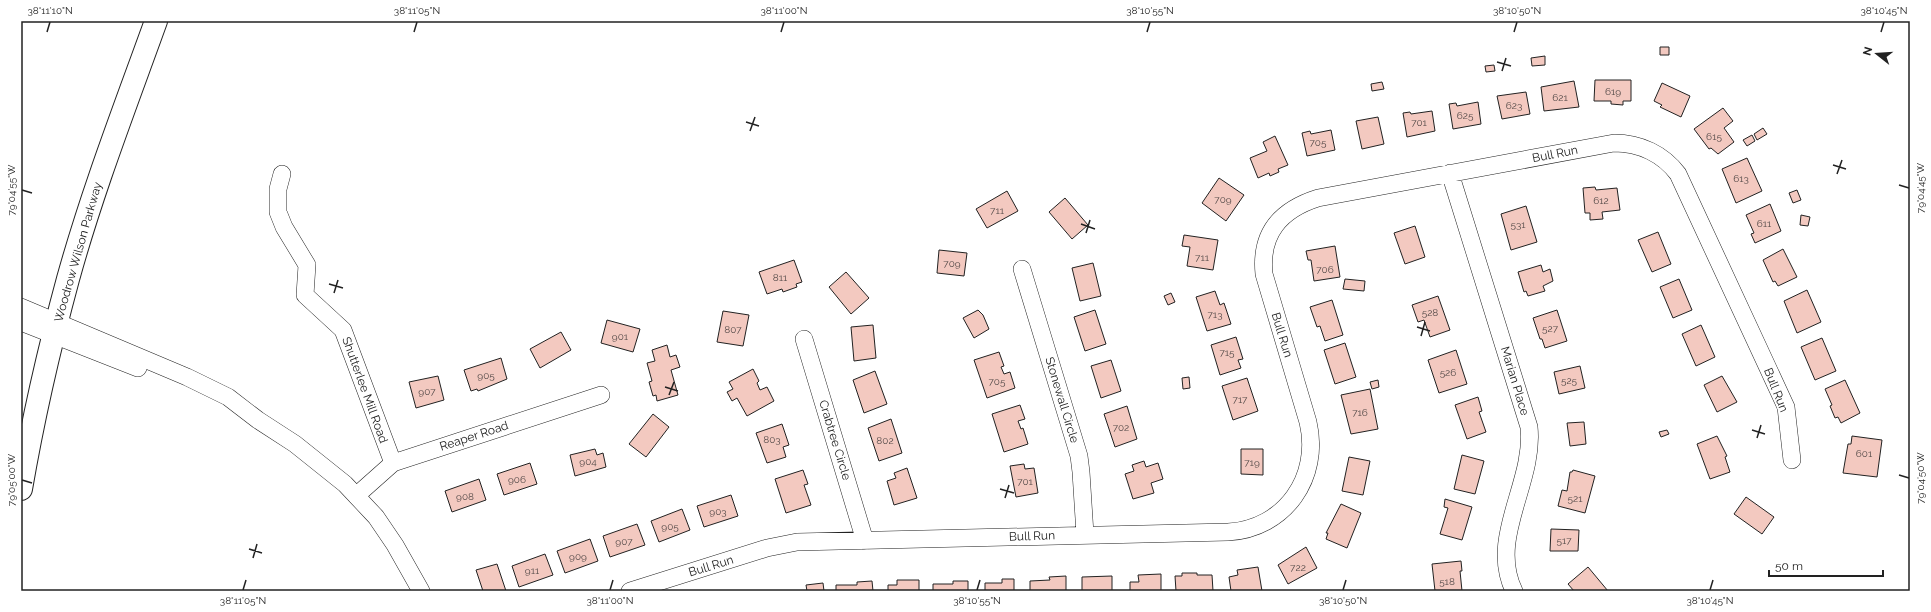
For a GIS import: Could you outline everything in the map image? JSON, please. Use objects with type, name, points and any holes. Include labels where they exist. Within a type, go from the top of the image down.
[{"type":"highway","name":"Woodrow Wilson Parkway","points":[[21,490],[34,419],[68,279],[104,163],[156,21]]},
{"type":"street","name":"Bull Run","points":[[630,591],[782,544],[797,542],[1237,531],[1262,524],[1283,510],[1295,496],[1305,478],[1310,461],[1311,436],[1264,274],[1263,255],[1270,233],[1282,217],[1289,211],[1308,201],[1614,143],[1637,146],[1650,150],[1664,159],[1678,174],[1786,407],[1792,460]]},
{"type":"street","name":"Marian Place","points":[[1450,173],[1529,427],[1530,442],[1528,461],[1505,551],[1507,573],[1514,591]]},
{"type":"street","name":"Shutterlee Mill Road","points":[[282,174],[278,189],[278,212],[284,227],[307,265],[305,295],[343,330],[393,463]]},
{"type":"street","name":"Stonewall Circle","points":[[1022,270],[1079,456],[1085,534]]},
{"type":"street","points":[[21,307],[56,329],[233,411],[258,420],[317,460],[357,495],[376,517],[396,545],[421,591]]},
{"type":"street","points":[[21,322],[56,329]]},
{"type":"street","name":"Crabtree Circle","points":[[804,338],[865,541]]},
{"type":"street","name":"Reaper Road","points":[[357,495],[393,463],[601,395]]},
{"type":"building","points":[[1660,47],[1669,47],[1669,55],[1660,55]]},
{"type":"building","points":[[1545,56],[1545,65],[1532,66],[1531,58]]},
{"type":"building","points":[[1494,65],[1495,71],[1486,72],[1485,66]]},
{"type":"building","points":[[1595,80],[1631,80],[1631,101],[1623,101],[1623,105],[1611,104],[1611,101],[1594,101]]},
{"type":"building","points":[[1574,81],[1579,107],[1544,111],[1541,87]]},
{"type":"building","points":[[1382,82],[1384,89],[1372,91],[1371,84]]},
{"type":"building","points":[[1662,83],[1690,96],[1681,117],[1660,107],[1662,105],[1654,101]]},
{"type":"building","points":[[1526,92],[1530,114],[1502,119],[1497,96]]},
{"type":"building","points":[[1478,102],[1481,124],[1453,129],[1449,104],[1456,103],[1457,106]]},
{"type":"building","points":[[1723,108],[1733,121],[1724,128],[1734,142],[1718,154],[1711,148],[1709,149],[1694,129]]},
{"type":"building","points":[[1432,111],[1435,131],[1407,137],[1403,113],[1410,112],[1411,114]]},
{"type":"building","points":[[1378,117],[1384,144],[1362,149],[1356,121]]},
{"type":"building","points":[[1763,128],[1767,134],[1757,140],[1754,134]]},
{"type":"building","points":[[1331,130],[1335,150],[1307,156],[1302,133],[1310,131],[1311,134]]},
{"type":"building","points":[[1752,135],[1755,141],[1747,146],[1743,140]]},
{"type":"building","points":[[1275,136],[1288,165],[1278,169],[1279,172],[1270,176],[1269,173],[1258,178],[1250,158],[1267,151],[1263,142]]},
{"type":"building","points":[[1747,158],[1762,191],[1736,203],[1722,169]]},
{"type":"building","points":[[1219,178],[1244,195],[1226,221],[1202,203]]},
{"type":"building","points":[[1595,187],[1596,190],[1617,188],[1620,210],[1602,212],[1603,219],[1590,220],[1590,213],[1585,213],[1583,188]]},
{"type":"building","points":[[1797,190],[1801,200],[1793,203],[1789,193]]},
{"type":"building","points":[[1007,191],[1018,211],[987,228],[976,209]]},
{"type":"building","points":[[1065,198],[1088,225],[1072,239],[1049,212]]},
{"type":"building","points":[[1770,204],[1781,231],[1755,243],[1751,234],[1754,233],[1746,215]]},
{"type":"building","points":[[1526,206],[1537,242],[1511,250],[1501,214]]},
{"type":"building","points":[[1801,215],[1810,217],[1808,226],[1800,225]]},
{"type":"building","points":[[1415,226],[1425,257],[1405,264],[1394,233]]},
{"type":"building","points":[[1658,232],[1671,264],[1652,272],[1638,240]]},
{"type":"building","points":[[1184,235],[1218,240],[1213,270],[1187,266],[1190,247],[1182,246]]},
{"type":"building","points":[[1335,246],[1340,277],[1314,281],[1311,260],[1308,260],[1306,251]]},
{"type":"building","points":[[1783,249],[1797,277],[1778,286],[1775,281],[1773,282],[1763,260]]},
{"type":"building","points":[[939,250],[967,253],[964,276],[937,273]]},
{"type":"building","points":[[794,260],[802,282],[796,284],[797,287],[783,292],[782,289],[767,294],[759,272]]},
{"type":"building","points":[[1093,263],[1101,296],[1080,301],[1072,268]]},
{"type":"building","points":[[1541,265],[1543,272],[1550,269],[1553,281],[1543,286],[1545,291],[1528,296],[1526,291],[1524,292],[1518,272]]},
{"type":"building","points":[[846,272],[869,298],[851,314],[829,287]]},
{"type":"building","points":[[1345,279],[1365,281],[1364,291],[1343,289]]},
{"type":"building","points":[[1679,279],[1692,310],[1673,318],[1660,287]]},
{"type":"building","points":[[1807,290],[1821,322],[1797,333],[1784,301]]},
{"type":"building","points":[[1215,291],[1220,305],[1224,303],[1231,324],[1207,331],[1196,297]]},
{"type":"building","points":[[1171,293],[1175,302],[1168,305],[1164,296]]},
{"type":"building","points":[[1438,296],[1450,330],[1430,337],[1424,320],[1418,322],[1412,305]]},
{"type":"building","points":[[1332,300],[1343,335],[1325,341],[1320,326],[1317,327],[1310,307]]},
{"type":"building","points":[[978,310],[983,315],[989,329],[974,338],[963,318]]},
{"type":"building","points":[[1095,310],[1106,344],[1085,351],[1074,317]]},
{"type":"building","points":[[1557,310],[1567,341],[1545,348],[1542,339],[1540,339],[1533,318]]},
{"type":"building","points":[[723,311],[749,315],[743,346],[717,342]]},
{"type":"building","points":[[607,320],[640,329],[633,352],[601,343]]},
{"type":"building","points":[[873,325],[876,358],[854,361],[851,327]]},
{"type":"building","points":[[1701,325],[1715,357],[1696,366],[1682,334]]},
{"type":"building","points":[[561,332],[571,350],[540,368],[530,349]]},
{"type":"building","points":[[1236,337],[1243,359],[1238,360],[1241,368],[1220,375],[1211,345]]},
{"type":"building","points":[[1822,338],[1836,371],[1815,380],[1801,347]]},
{"type":"building","points":[[1345,343],[1356,377],[1335,384],[1324,350]]},
{"type":"building","points":[[667,345],[670,357],[676,355],[680,367],[671,370],[678,395],[657,401],[656,395],[653,396],[649,382],[652,381],[647,363],[655,361],[652,350]]},
{"type":"building","points":[[1456,350],[1467,384],[1439,393],[1428,360]]},
{"type":"building","points":[[999,352],[1004,366],[1001,367],[1004,374],[1010,372],[1015,388],[987,398],[974,360]]},
{"type":"building","points":[[501,358],[507,379],[478,391],[477,389],[471,391],[464,370]]},
{"type":"building","points":[[1111,360],[1121,391],[1101,398],[1091,366]]},
{"type":"building","points":[[1580,366],[1585,388],[1559,394],[1554,372]]},
{"type":"building","points":[[753,369],[759,381],[757,383],[760,390],[767,387],[774,401],[747,416],[737,398],[732,401],[727,392],[733,389],[729,382]]},
{"type":"building","points":[[875,371],[887,404],[864,413],[853,380]]},
{"type":"building","points":[[438,376],[444,400],[416,408],[409,382]]},
{"type":"building","points":[[1722,376],[1737,402],[1717,412],[1704,385]]},
{"type":"building","points":[[1189,377],[1190,388],[1183,389],[1182,378]]},
{"type":"building","points":[[1247,378],[1258,411],[1233,420],[1222,386]]},
{"type":"building","points":[[1378,380],[1379,387],[1372,389],[1370,382]]},
{"type":"building","points":[[1845,380],[1860,413],[1841,423],[1838,417],[1835,418],[1830,406],[1832,405],[1825,389]]},
{"type":"building","points":[[1370,389],[1378,429],[1351,434],[1341,395]]},
{"type":"building","points":[[1478,397],[1482,411],[1479,412],[1486,432],[1467,439],[1455,405]]},
{"type":"building","points":[[1020,405],[1025,419],[1018,421],[1021,429],[1023,428],[1028,444],[1004,452],[992,414]]},
{"type":"building","points":[[1127,406],[1137,439],[1115,447],[1104,414]]},
{"type":"building","points":[[653,414],[669,427],[646,457],[629,444]]},
{"type":"building","points":[[891,419],[902,453],[879,461],[868,428]]},
{"type":"building","points":[[1584,422],[1586,444],[1570,446],[1567,423]]},
{"type":"building","points":[[782,424],[789,445],[783,447],[786,457],[767,463],[756,433]]},
{"type":"building","points":[[1667,430],[1669,434],[1661,437],[1659,432]]},
{"type":"building","points":[[1717,436],[1727,456],[1725,457],[1730,472],[1710,479],[1697,444]]},
{"type":"building","points":[[1852,436],[1882,440],[1877,477],[1843,473],[1848,444],[1851,444]]},
{"type":"building","points":[[595,449],[597,455],[603,453],[606,467],[575,476],[570,455]]},
{"type":"building","points":[[1241,449],[1263,449],[1263,475],[1241,474]]},
{"type":"building","points":[[1462,455],[1484,461],[1475,494],[1454,489]]},
{"type":"building","points":[[1349,457],[1370,461],[1363,495],[1342,491]]},
{"type":"building","points":[[1144,461],[1146,467],[1158,463],[1163,479],[1151,483],[1154,493],[1133,499],[1125,474],[1134,471],[1132,465]]},
{"type":"building","points":[[530,463],[537,484],[504,495],[497,474]]},
{"type":"building","points":[[1024,464],[1025,469],[1034,468],[1038,493],[1016,497],[1010,466]]},
{"type":"building","points":[[907,468],[917,498],[894,505],[887,481],[896,478],[894,473]]},
{"type":"building","points":[[803,470],[808,484],[804,485],[811,505],[786,513],[775,479]]},
{"type":"building","points":[[1573,470],[1595,476],[1585,513],[1558,506],[1562,490],[1567,491],[1570,472]]},
{"type":"building","points":[[479,479],[486,500],[452,512],[445,491]]},
{"type":"building","points":[[731,495],[738,516],[704,527],[697,506]]},
{"type":"building","points":[[1746,497],[1774,517],[1762,534],[1734,514]]},
{"type":"building","points":[[1445,499],[1472,507],[1462,540],[1440,534],[1448,508],[1444,507]]},
{"type":"building","points":[[1341,504],[1361,513],[1347,548],[1326,539],[1328,533],[1326,533]]},
{"type":"building","points":[[682,509],[690,530],[659,542],[651,521]]},
{"type":"building","points":[[637,524],[645,545],[610,557],[603,536]]},
{"type":"building","points":[[1551,529],[1579,530],[1578,551],[1550,551]]},
{"type":"building","points":[[590,539],[598,561],[565,573],[557,551]]},
{"type":"building","points":[[1306,547],[1317,568],[1288,584],[1278,565]]},
{"type":"building","points":[[545,554],[553,575],[519,587],[512,566]]},
{"type":"building","points":[[1461,561],[1462,571],[1460,571],[1462,591],[1435,591],[1432,564]]},
{"type":"building","points":[[497,564],[506,591],[483,591],[476,570]]},
{"type":"building","points":[[1258,567],[1262,591],[1231,591],[1229,577],[1238,575],[1237,570]]},
{"type":"building","points":[[1588,567],[1608,591],[1574,591],[1568,584]]},
{"type":"building","points":[[1182,573],[1212,575],[1213,591],[1176,591],[1175,576],[1182,576]]},
{"type":"building","points":[[1161,574],[1161,591],[1130,591],[1130,582],[1139,582],[1138,575]]},
{"type":"building","points":[[1066,576],[1066,591],[1030,591],[1030,581],[1050,580],[1049,577]]},
{"type":"building","points":[[1112,576],[1112,591],[1082,591],[1082,577]]},
{"type":"building","points":[[1002,579],[1014,579],[1014,591],[985,591],[985,583],[1002,583]]},
{"type":"building","points":[[897,580],[919,580],[919,591],[888,591],[888,585],[897,585]]},
{"type":"building","points":[[872,581],[873,591],[836,591],[836,585],[857,585],[857,582]]},
{"type":"building","points":[[953,581],[968,581],[968,591],[933,591],[933,584],[953,584]]},
{"type":"building","points":[[823,583],[824,591],[807,591],[806,585]]}]
